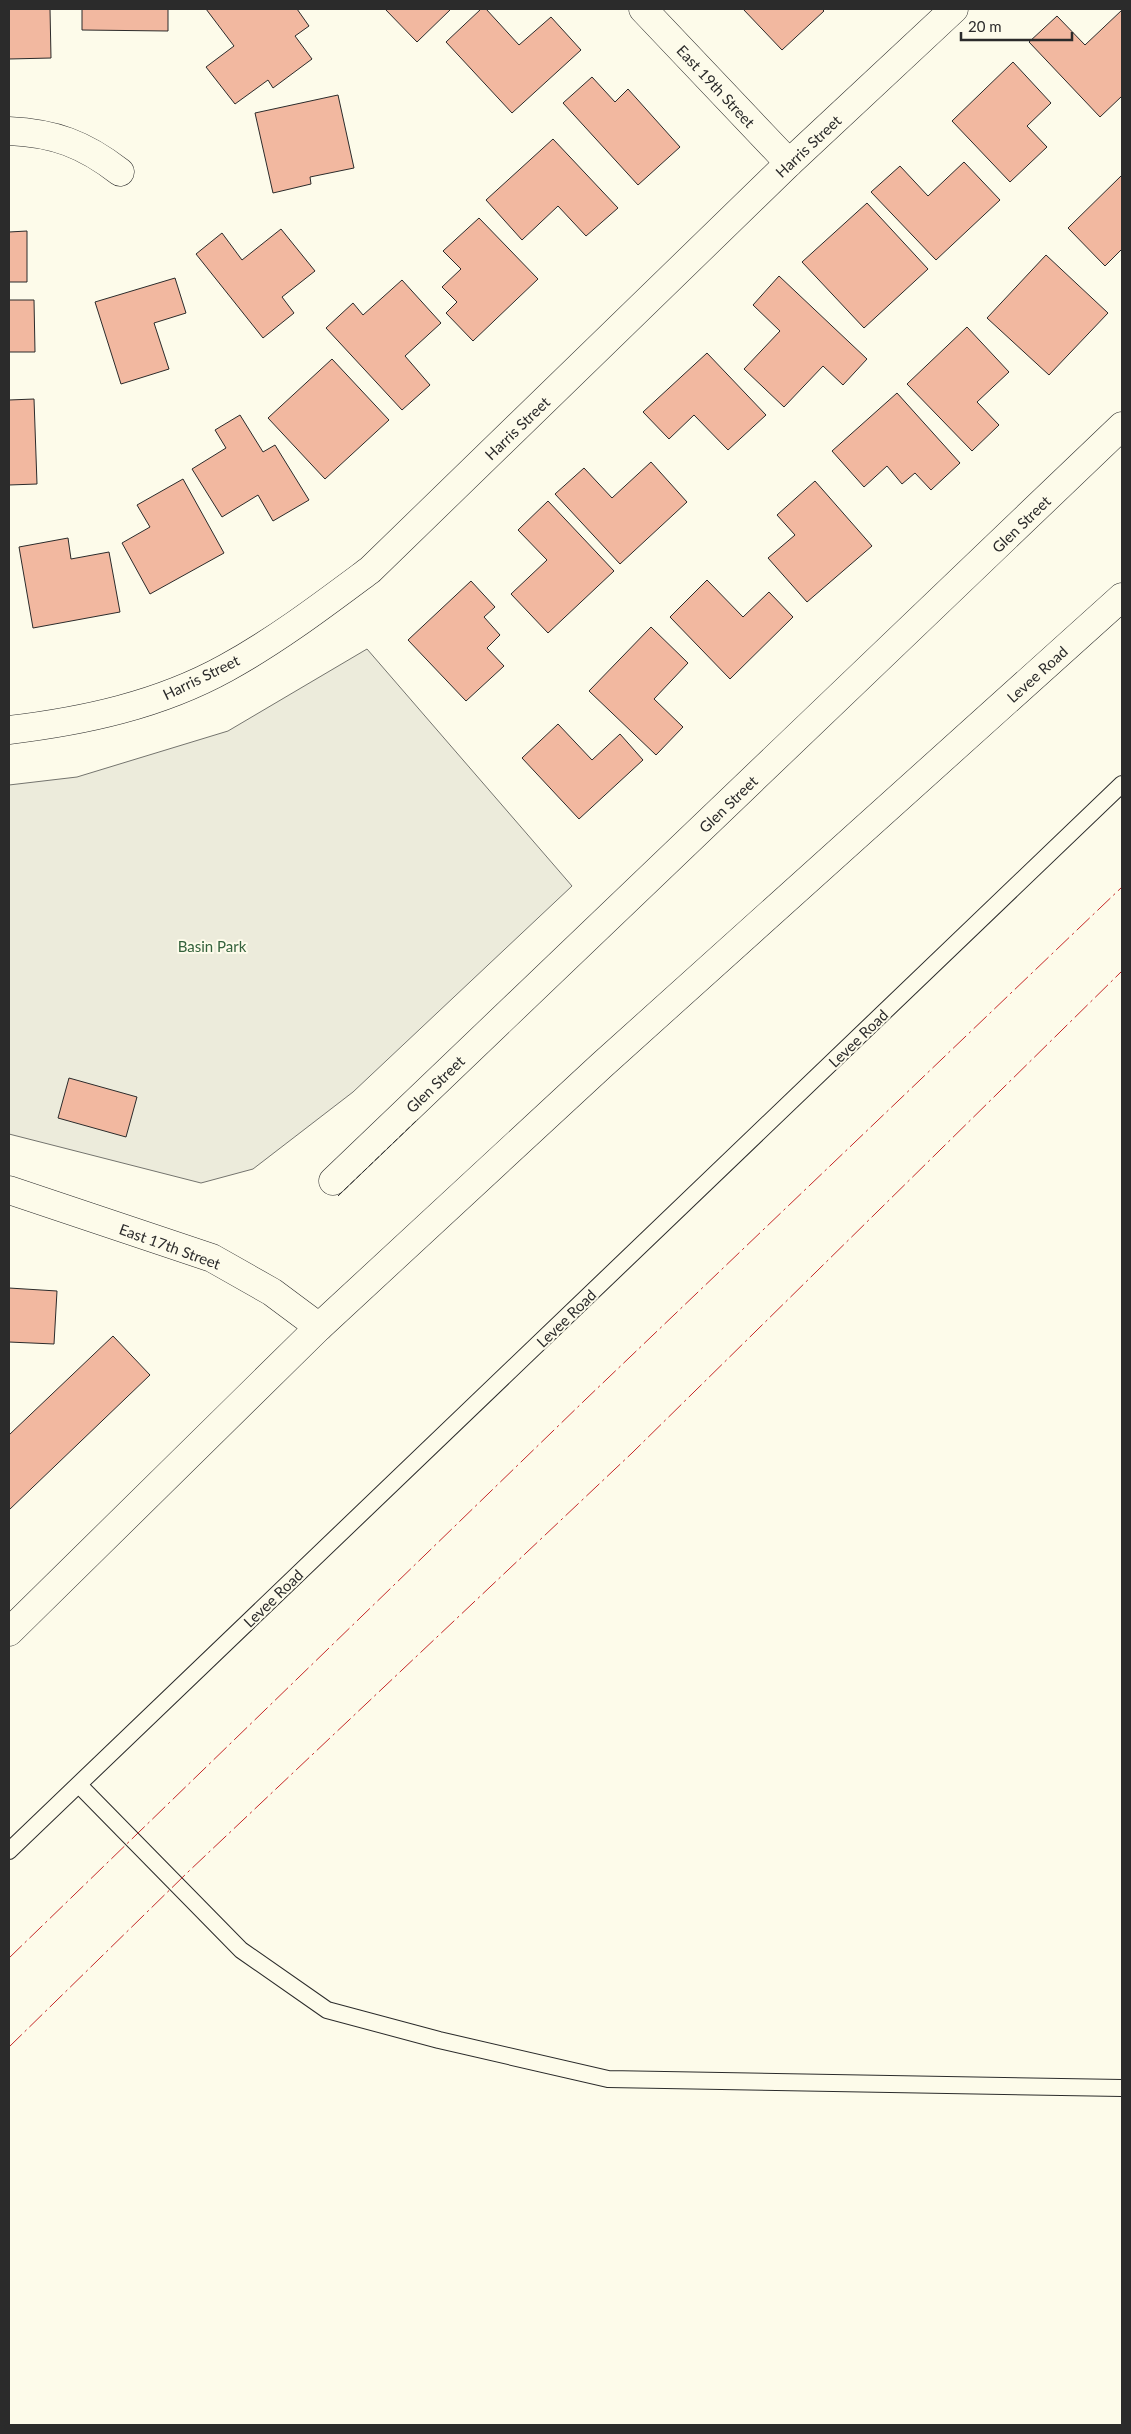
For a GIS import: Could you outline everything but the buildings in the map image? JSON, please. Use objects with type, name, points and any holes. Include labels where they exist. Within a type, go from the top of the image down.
[{"type":"main road","name":"East 19th Street","points":[[643,9],[790,163]]},
{"type":"main road","name":"Harris Street","points":[[9,730],[88,719],[162,697],[225,669],[301,622],[370,570],[790,163],[954,9]]},
{"type":"main road","points":[[9,131],[28,132],[68,140],[99,155],[120,172]]},
{"type":"main road","name":"Glen Street","points":[[333,1182],[1122,426]]},
{"type":"main road","name":"Levee Road","points":[[9,1632],[319,1327],[602,1065],[1122,596]]},
{"type":"main road","name":"East 17th Street","points":[[9,1190],[212,1258],[272,1292],[319,1327]]},
{"type":"lane","name":"Levee Road","points":[[9,1851],[1122,784]]},
{"type":"lane","points":[[78,1785],[241,1950],[327,2010],[440,2040],[608,2079],[1122,2088]]},
{"type":"green space","name":"Basin Park","points":[[367,649],[572,886],[353,1092],[253,1169],[201,1183],[9,1134],[9,785],[77,777],[228,731]]},
{"type":"fence","points":[[338,1196],[418,1119]]},
{"type":"power","points":[[9,1958],[585,1400],[1122,887]]},
{"type":"power","points":[[9,2047],[189,1871],[632,1453],[1122,971]]}]
